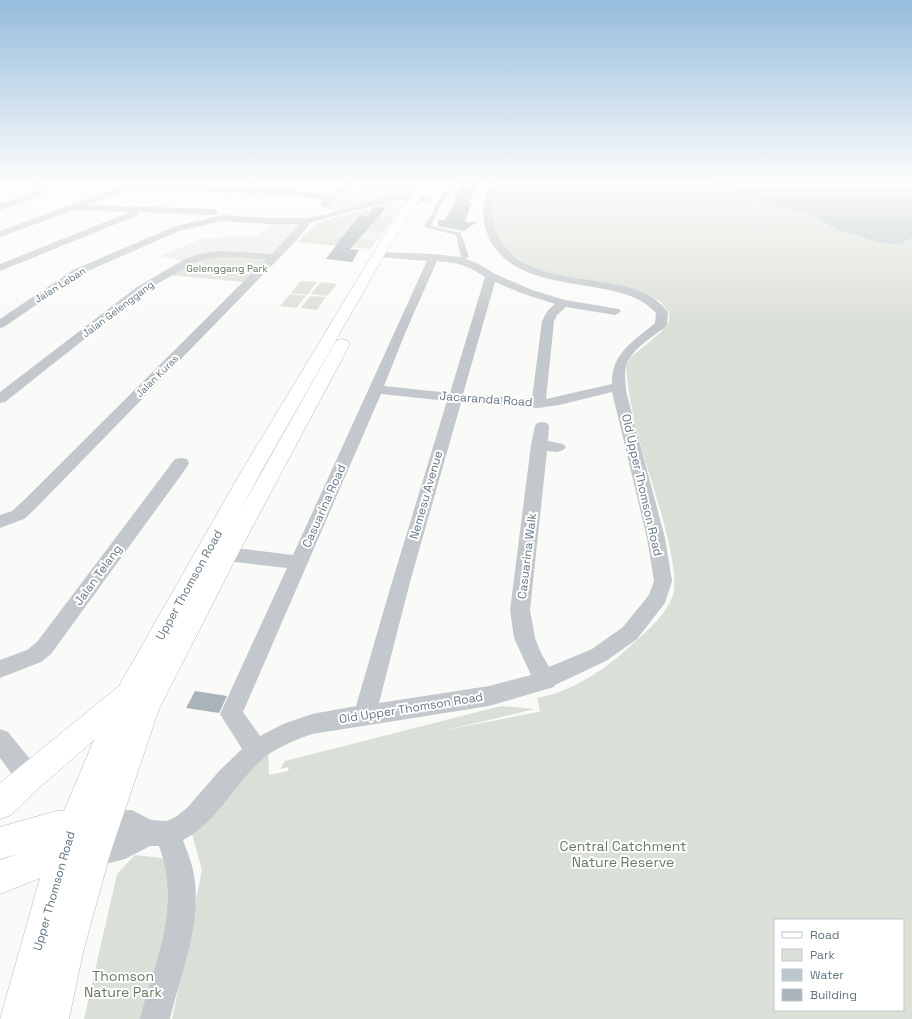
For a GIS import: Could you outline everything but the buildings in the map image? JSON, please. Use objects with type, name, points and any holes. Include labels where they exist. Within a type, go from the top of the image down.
[{"type":"main road","name":"Upper Thomson Road","points":[[50,1019],[87,845],[73,825],[93,774],[129,693],[262,473],[386,254],[397,231]]},
{"type":"main road","name":"Upper Thomson Road","points":[[18,1019],[87,845],[146,707],[227,554],[262,473]]},
{"type":"main road","points":[[0,804],[29,777],[129,693]]},
{"type":"main road","points":[[0,843],[56,827],[73,825]]},
{"type":"main road","points":[[0,878],[87,845]]},
{"type":"street","points":[[0,268],[89,231]]},
{"type":"street","name":"Jalan Leban","points":[[0,324],[77,272],[170,231]]},
{"type":"street","name":"Jalan Kuras","points":[[0,522],[18,515],[29,505],[300,231]]},
{"type":"street","name":"Old Upper Thomson Road","points":[[87,845],[125,846],[158,833],[186,825],[196,817],[229,778],[257,749],[291,731],[312,724],[489,696],[546,680],[599,655],[630,634],[658,598],[663,581],[656,538],[619,386],[621,363],[629,352],[661,324],[663,319],[662,311],[659,306],[644,296],[628,291],[551,277],[529,269],[514,260],[498,244],[490,231]]},
{"type":"street","name":"Jalan Gelenggang","points":[[0,399],[141,289],[189,261],[204,256],[222,253],[274,257]]},
{"type":"street","points":[[386,254],[460,260],[473,265],[490,276],[515,288],[563,303],[615,311]]},
{"type":"street","name":"Casuarina Road","points":[[257,749],[248,739],[231,714],[376,389],[400,331],[434,258]]},
{"type":"street","name":"Nemesu Avenue","points":[[365,715],[401,582],[490,276]]},
{"type":"street","points":[[538,404],[548,321],[552,313],[563,303]]},
{"type":"street","name":"Jacaranda Road","points":[[376,389],[455,398],[538,404],[559,401],[619,386]]},
{"type":"street","name":"Casuarina Walk","points":[[542,426],[520,610],[520,623],[539,670],[546,680]]},
{"type":"street","points":[[539,445],[558,447]]},
{"type":"street","name":"Jalan Telang","points":[[0,669],[34,656],[44,648],[181,463]]},
{"type":"street","points":[[227,554],[299,563]]},
{"type":"street","points":[[0,740],[29,777]]},
{"type":"street","points":[[155,1019],[180,921],[183,894],[181,874],[158,833]]},
{"type":"shaded area","points":[[263,231],[295,231],[271,255],[218,251],[195,255],[182,261],[160,256],[202,239],[236,236],[256,237]]},
{"type":"shaded area","points":[[342,231],[385,232],[379,240],[337,236]]},
{"type":"green space","points":[[309,231],[341,231],[336,236],[376,240],[370,249],[297,242]]},
{"type":"green space","points":[[365,231],[385,231],[384,232]]},
{"type":"green space","name":"Central Catchment Nature Reserve","points":[[492,231],[912,231],[912,1019],[172,1019],[202,870],[190,827],[268,747],[269,775],[288,771],[289,767],[280,769],[285,761],[501,706],[535,709],[446,730],[538,712],[540,711],[537,698],[573,686],[607,666],[658,620],[672,598],[674,570],[666,530],[636,425],[626,365],[630,358],[661,332],[669,321],[669,312],[660,301],[640,292],[545,272],[530,266],[507,251]]},
{"type":"green space","name":"Gelenggang Park","points":[[211,256],[266,259],[244,282],[167,275],[178,268]]},
{"type":"green space","points":[[301,281],[317,282],[307,295],[291,293]]},
{"type":"green space","points":[[321,282],[337,284],[327,296],[311,294]]},
{"type":"green space","points":[[290,294],[306,296],[296,308],[280,306]]},
{"type":"green space","points":[[310,296],[326,297],[317,310],[301,308]]},
{"type":"green space","name":"Thomson Nature Park","points":[[135,855],[162,858],[179,872],[147,1019],[84,1019],[117,874]]},
{"type":"water","points":[[840,231],[912,231],[912,238],[899,244],[882,243]]},
{"type":"waterway","points":[[443,231],[459,234],[465,257]]}]
